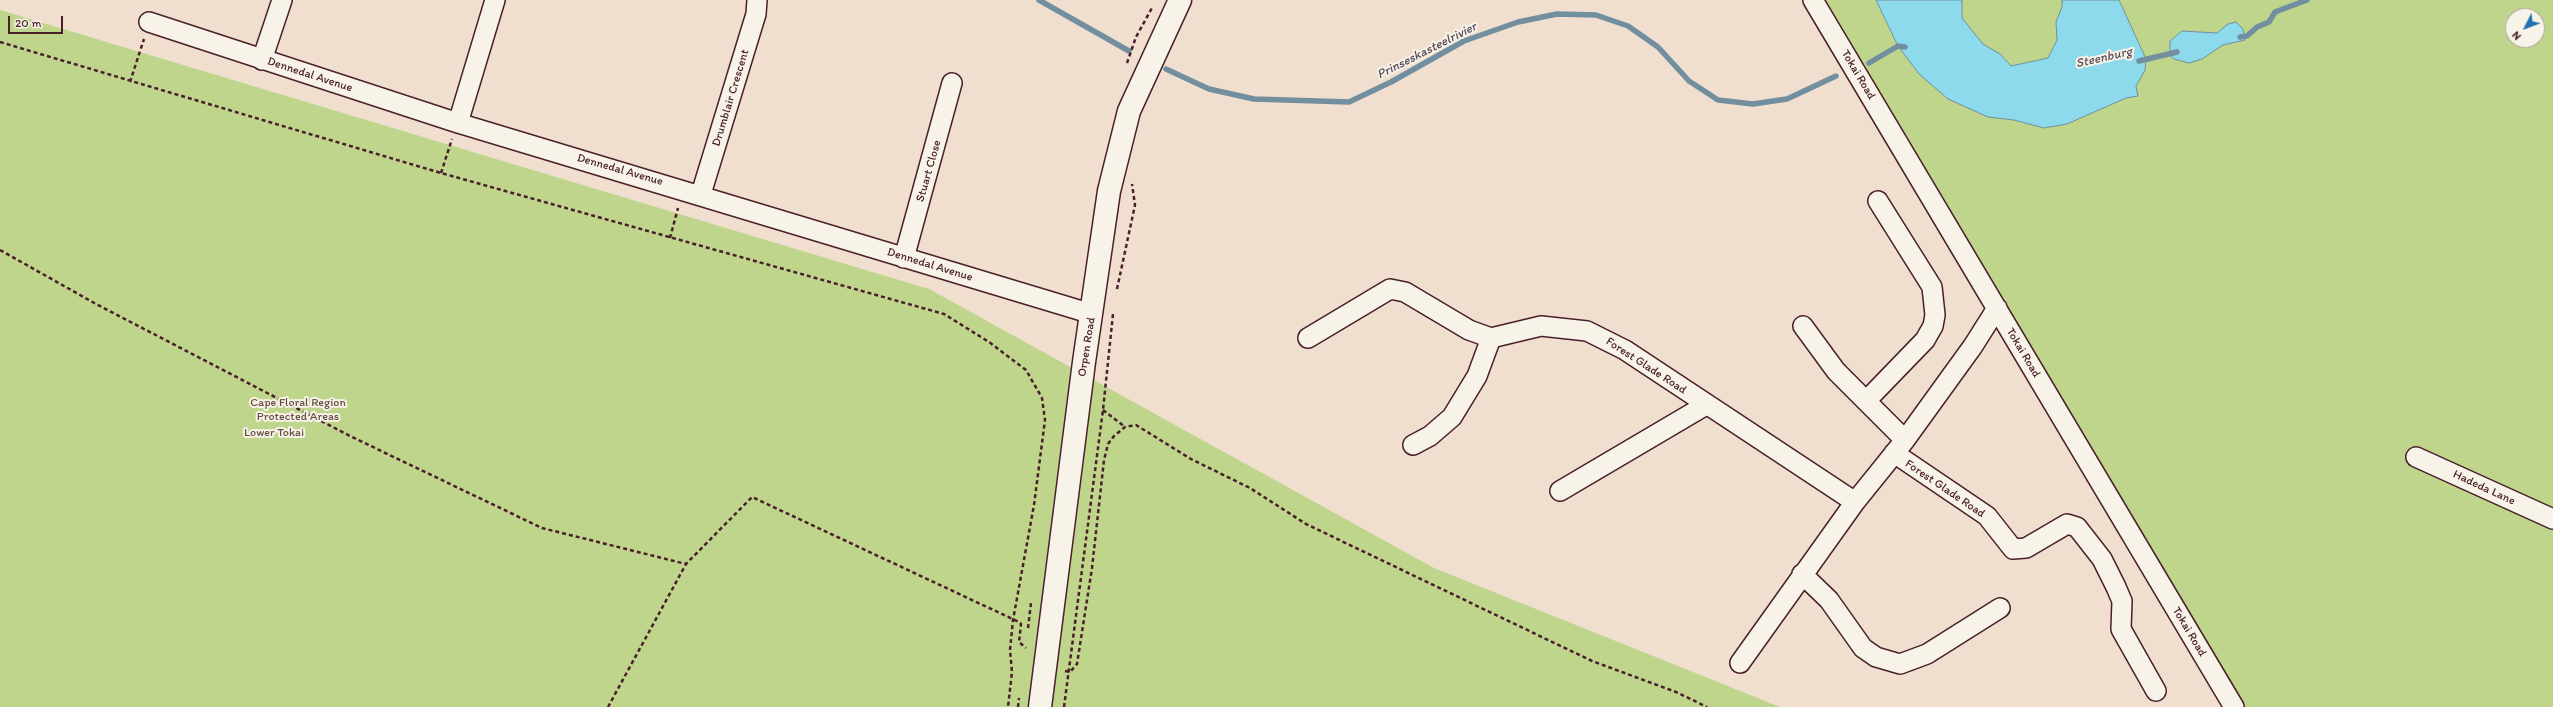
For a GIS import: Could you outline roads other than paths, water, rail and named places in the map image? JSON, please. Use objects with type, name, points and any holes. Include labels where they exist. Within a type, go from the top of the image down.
[{"type":"main road","name":"Orpen Road","points":[[1040,707],[1084,362],[1103,313],[1109,191],[1129,111],[1180,0]]},
{"type":"street","points":[[262,60],[282,0]]},
{"type":"street","points":[[458,123],[495,0]]},
{"type":"street","name":"Drumblair Crescent","points":[[701,194],[756,14],[757,0]]},
{"type":"street","name":"Tokai Road","points":[[1813,0],[2234,707]]},
{"type":"street","name":"Dennedal Avenue","points":[[149,22],[458,123],[701,194],[904,258],[1103,313]]},
{"type":"street","name":"Stuart Close","points":[[904,258],[952,83]]},
{"type":"street","points":[[1866,401],[1925,340],[1933,326],[1935,315],[1932,287],[1878,201]]},
{"type":"street","points":[[1308,338],[1390,289],[1405,292],[1469,330],[1491,338],[1477,376],[1452,417],[1430,436],[1413,445]]},
{"type":"street","name":"Forest Glade Road","points":[[1740,663],[1802,574],[1855,502],[1900,446],[1973,346],[1996,308]]},
{"type":"street","name":"Forest Glade Road","points":[[1491,338],[1540,326],[1587,331],[1626,350],[1706,405],[1855,502]]},
{"type":"street","name":"Forest Glade Road","points":[[1803,326],[1836,371],[1866,401],[1900,446],[1987,516],[2012,549],[2026,548],[2067,524],[2077,527],[2102,559],[2116,587],[2122,601],[2121,630],[2156,691]]},
{"type":"street","points":[[1560,491],[1706,405]]},
{"type":"street","name":"Hadeda Lane","points":[[2416,457],[2553,520]]},
{"type":"street","points":[[1802,574],[1829,600],[1863,648],[1876,656],[1900,664],[1927,654],[2000,608]]},
{"type":"water","points":[[1876,0],[1962,0],[1962,18],[1983,44],[2000,54],[2011,66],[2048,58],[2057,40],[2056,22],[2062,7],[2062,0],[2119,0],[2146,59],[2145,70],[2136,86],[2138,96],[2126,98],[2067,124],[2044,128],[2014,120],[1988,117],[1948,99],[1919,74],[1898,46]]},
{"type":"water","points":[[2236,22],[2243,29],[2245,40],[2223,45],[2202,59],[2189,63],[2174,59],[2170,55],[2170,41],[2182,31],[2217,33],[2228,24]]},
{"type":"waterway","name":"Prinseskasteelrivier","points":[[1039,0],[1129,51]]},
{"type":"waterway","name":"Steenburg","points":[[2240,37],[2247,36],[2257,27],[2269,22],[2275,12],[2307,0]]},
{"type":"waterway","name":"Prinseskasteelrivier","points":[[1166,69],[1209,89],[1254,99],[1349,102],[1391,82],[1464,41],[1518,22],[1557,14],[1596,15],[1628,26],[1658,47],[1689,81],[1718,100],[1753,104],[1787,99],[1836,76]]},
{"type":"waterway","name":"Prinseskasteelrivier","points":[[1869,63],[1898,46],[1905,47]]},
{"type":"waterway","name":"Steenburg","points":[[2139,61],[2177,52]]},
{"type":"park label","name":"Cape Floral Region Protected Areas","points":[[298,410]]},
{"type":"park label","name":"Lower Tokai","points":[[274,433]]}]
